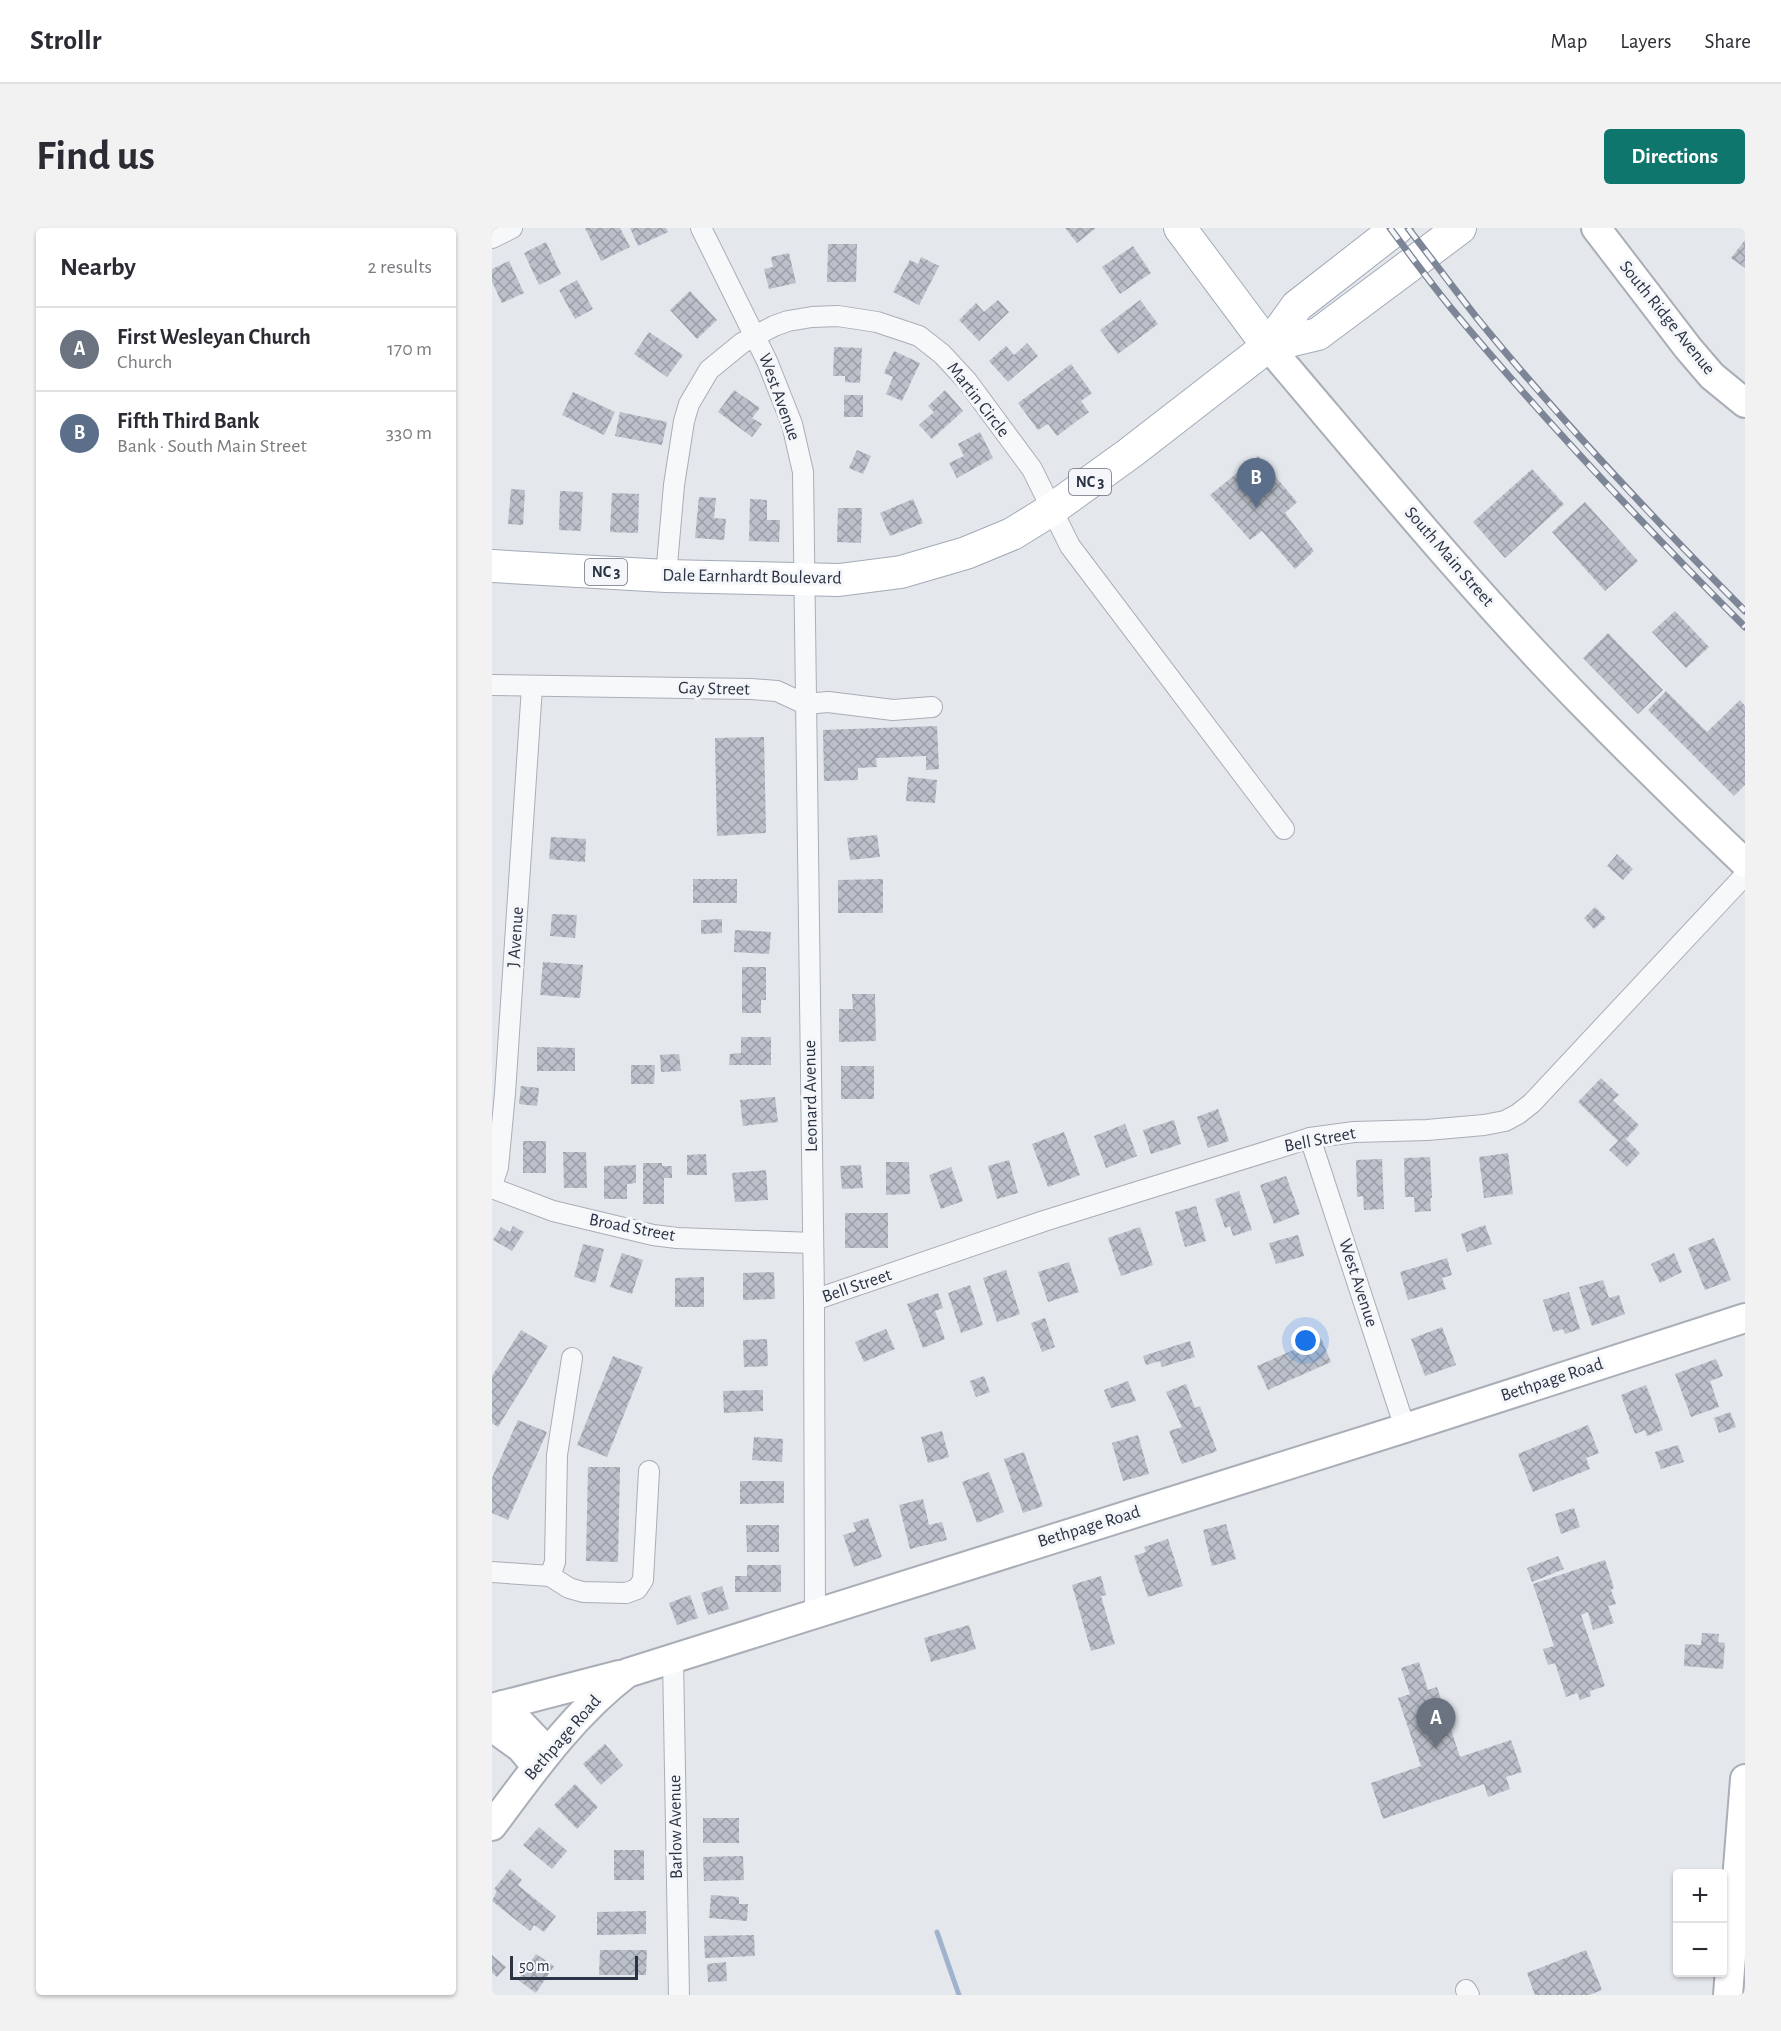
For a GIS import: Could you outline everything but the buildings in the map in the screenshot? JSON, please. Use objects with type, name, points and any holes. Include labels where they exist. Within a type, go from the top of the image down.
[{"type":"main road","name":"South Main Street","points":[[1180,228],[1268,346],[1392,492],[1502,616],[1585,706],[1745,863]]},
{"type":"main road","name":"Dale Earnhardt Boulevard","points":[[492,566],[666,576],[839,580],[901,572],[966,553],[1012,534],[1052,510],[1130,453],[1268,346],[1297,306],[1397,228]]},
{"type":"main road","name":"Dale Earnhardt Boulevard","points":[[1268,346],[1318,334],[1460,228]]},
{"type":"main road","name":"South Ridge Avenue","points":[[1596,228],[1688,348],[1712,376],[1745,403]]},
{"type":"main road","name":"Bethpage Road","points":[[492,1826],[574,1720],[601,1693],[627,1673],[1405,1428],[1743,1326]]},
{"type":"main road","points":[[542,1759],[495,1708],[627,1673]]},
{"type":"main road","points":[[1728,1995],[1745,1779]]},
{"type":"street","points":[[492,238],[512,228]]},
{"type":"street","name":"West Avenue","points":[[701,228],[767,361],[792,424],[803,472],[804,580]]},
{"type":"street","name":"Martin Circle","points":[[666,576],[674,485],[684,421],[689,404],[709,370],[742,343],[755,336],[788,321],[812,317],[838,316],[877,322],[919,336],[942,354],[967,381],[1032,470],[1070,546],[1284,829]]},
{"type":"street","name":"Leonard Avenue","points":[[804,580],[814,1300],[815,1613]]},
{"type":"street","name":"Gay Street","points":[[492,685],[751,689],[777,692],[805,704],[828,702],[893,710],[932,707]]},
{"type":"street","name":"J Avenue","points":[[492,1187],[498,1167],[505,1093],[532,687]]},
{"type":"street","name":"Bell Street","points":[[814,1300],[1044,1221],[1311,1138],[1354,1132],[1427,1130],[1484,1125],[1505,1120],[1518,1114],[1532,1103],[1745,876]]},
{"type":"street","name":"West Avenue","points":[[1311,1138],[1405,1428]]},
{"type":"street","name":"Broad Street","points":[[492,1187],[552,1211],[653,1235],[813,1243]]},
{"type":"street","points":[[550,1576],[555,1562],[557,1455],[572,1358]]},
{"type":"street","points":[[492,1572],[550,1576],[569,1588],[583,1592],[626,1593],[638,1589],[643,1580],[649,1471]]},
{"type":"street","name":"Barlow Avenue","points":[[673,1659],[679,1995]]},
{"type":"waterway","points":[[937,1932],[959,1995]]},
{"type":"railway","points":[[1390,228],[1451,308],[1521,390],[1631,511],[1745,627]]},
{"type":"railway","points":[[1408,228],[1477,318],[1541,394],[1641,504],[1745,611]]},
{"type":"place","name":"Fifth Third Bank","points":[[1256,508]]},
{"type":"place","name":"First Wesleyan Church","points":[[1436,1748]]}]
